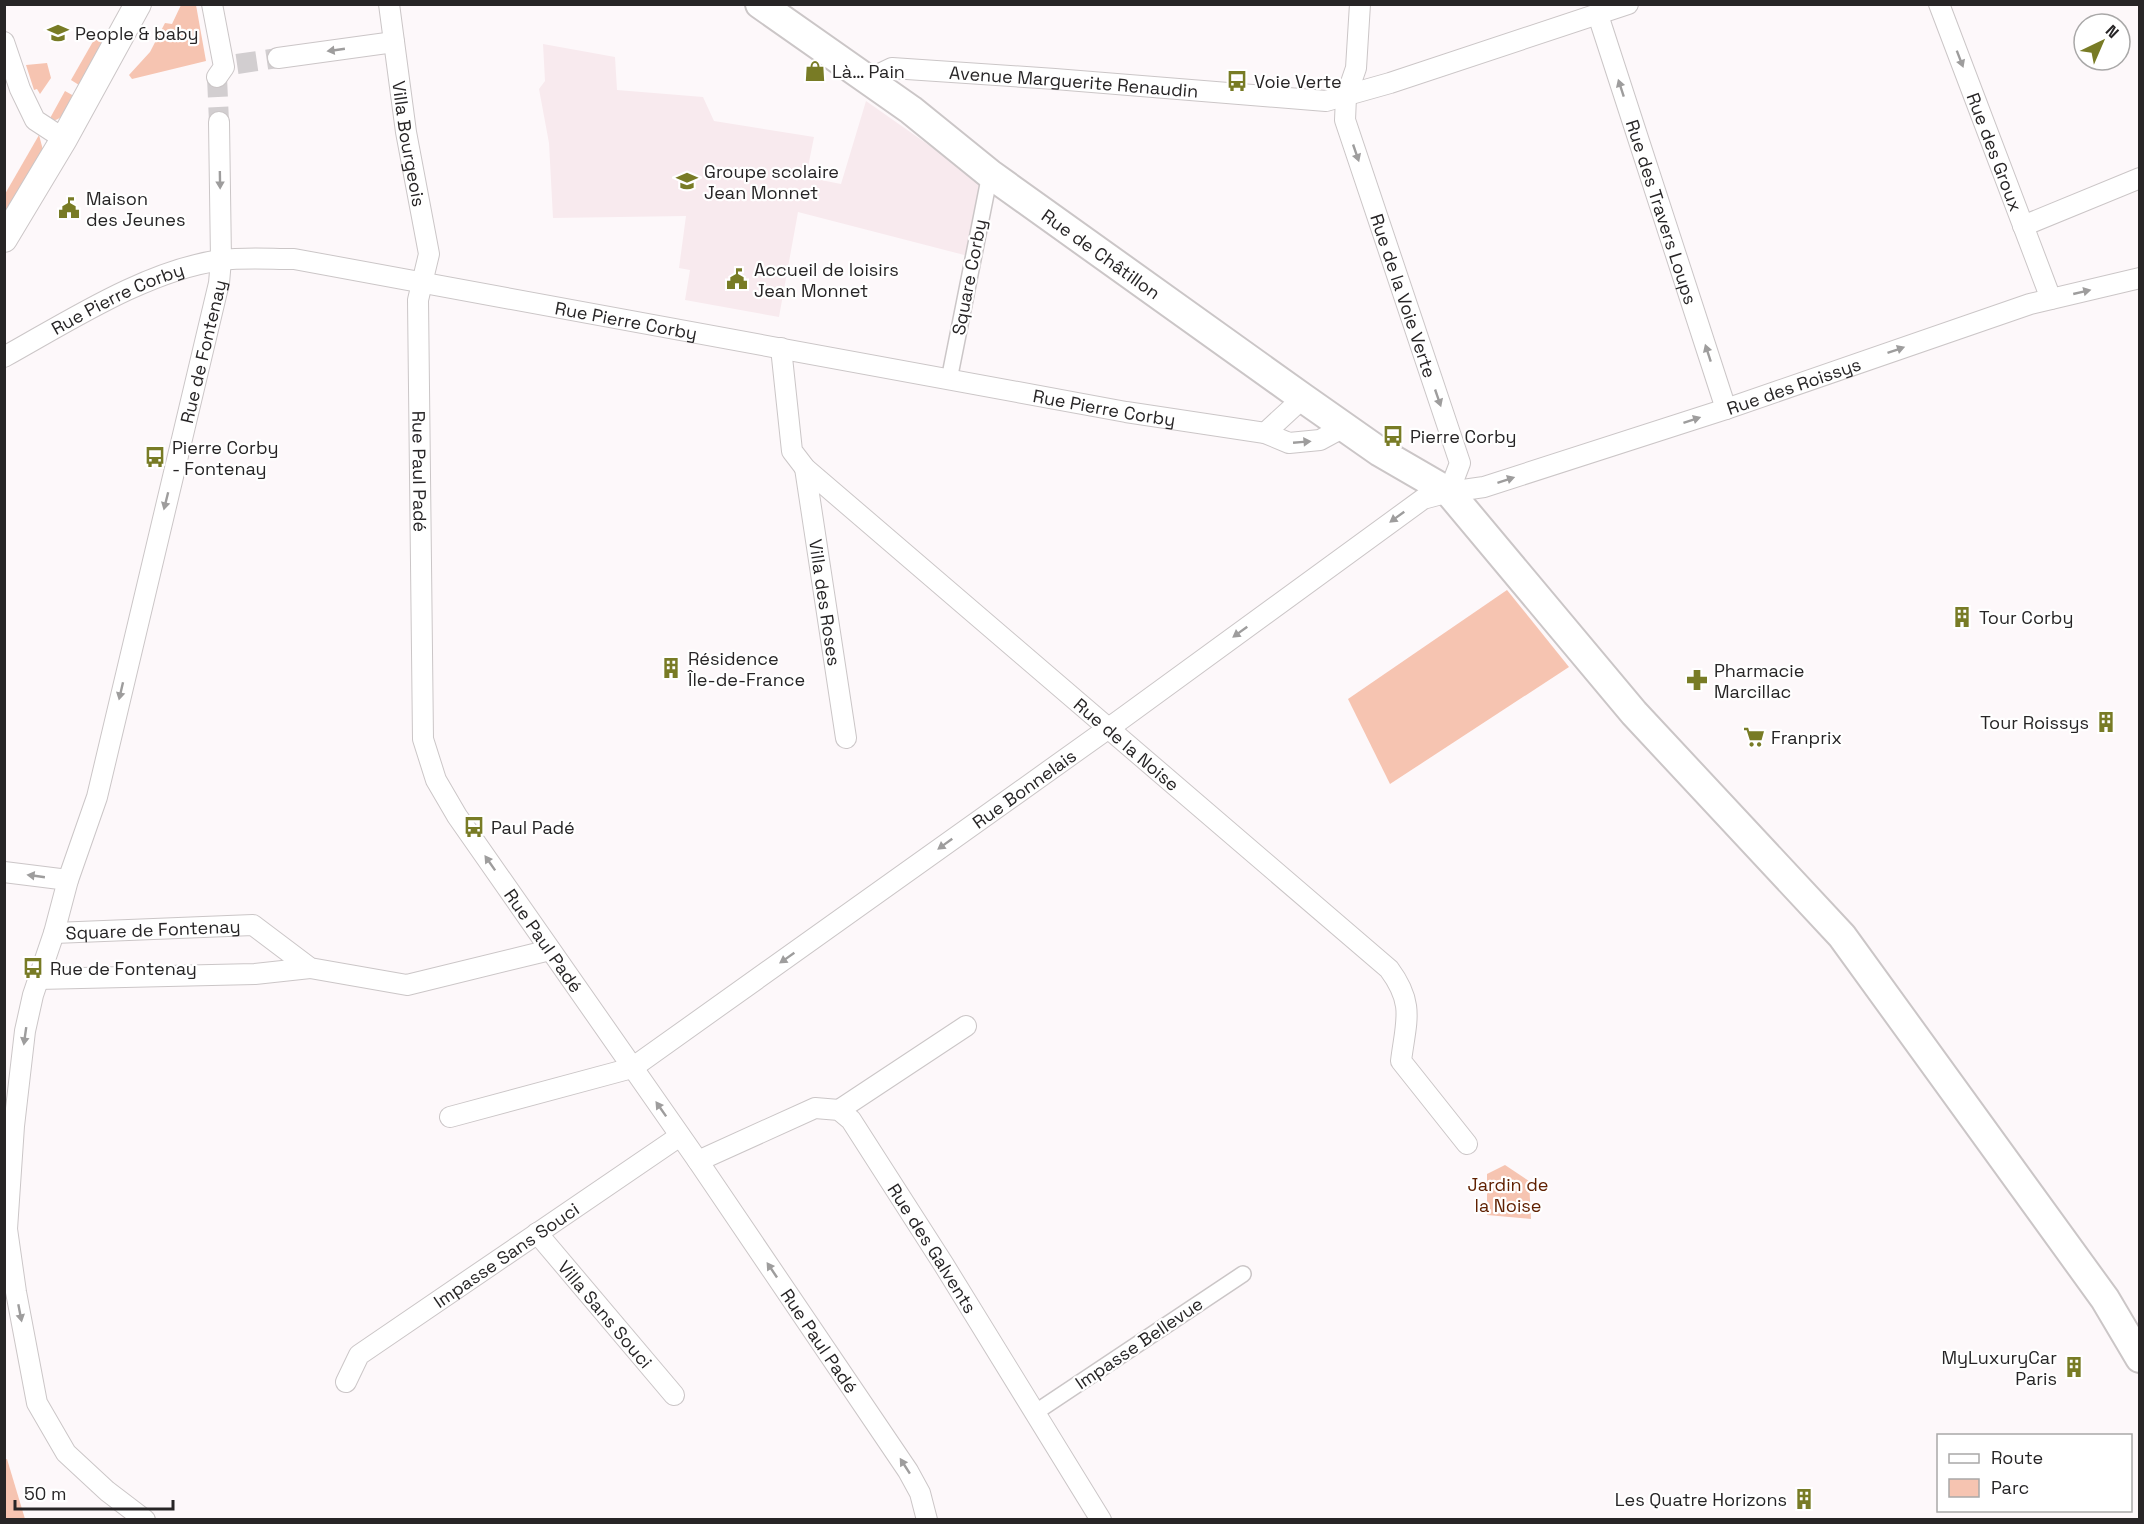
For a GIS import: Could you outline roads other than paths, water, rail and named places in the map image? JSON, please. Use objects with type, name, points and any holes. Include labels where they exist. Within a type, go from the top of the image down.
[{"type":"main road","name":"Rue de Châtillon","points":[[760,4],[911,110],[990,174],[1303,398],[1380,452],[1449,492],[1634,713],[1842,936],[2104,1299],[2139,1358]]},
{"type":"street","points":[[4,239],[138,4]]},
{"type":"street","points":[[212,4],[226,70]]},
{"type":"street","name":"Villa Bourgeois","points":[[388,4],[406,132],[429,254],[423,282]]},
{"type":"street","points":[[1346,97],[1356,68],[1360,4]]},
{"type":"street","name":"Avenue Marguerite Renaudin","points":[[867,80],[892,68],[1326,101],[1346,97],[1628,4]]},
{"type":"street","name":"Rue des Groux","points":[[1939,4],[2051,299]]},
{"type":"street","name":"Rue des Travers Loups","points":[[1598,15],[1726,409]]},
{"type":"street","points":[[4,42],[20,89],[35,120],[63,139]]},
{"type":"street","points":[[278,58],[394,42]]},
{"type":"street","name":"Rue de la Voie Verte","points":[[1346,97],[1345,120],[1460,463],[1449,492]]},
{"type":"street","name":"Rue de Fontenay","points":[[145,1520],[107,1491],[66,1453],[37,1403],[16,1292],[7,1229],[14,1126],[25,1031],[68,880],[97,797],[216,295],[221,260],[219,122]]},
{"type":"street","name":"Square Corby","points":[[949,380],[990,174]]},
{"type":"street","points":[[2023,226],[2139,178]]},
{"type":"street","name":"Rue Pierre Corby","points":[[4,357],[79,315],[151,280],[186,267],[221,260],[294,259],[1126,412],[1265,433],[1289,443],[1320,440],[1344,427]]},
{"type":"street","name":"Rue des Roissys","points":[[1449,492],[1485,487],[1726,409],[2019,308],[2139,278]]},
{"type":"street","name":"Rue Paul Padé","points":[[423,282],[418,300],[423,739],[436,780],[457,816],[698,1161],[909,1472],[920,1493],[927,1520]]},
{"type":"street","name":"Rue de la Noise","points":[[781,348],[792,451],[805,468],[1389,969],[1401,987],[1406,1003],[1407,1018],[1401,1061],[1467,1144]]},
{"type":"street","points":[[1265,433],[1303,398]]},
{"type":"street","name":"Villa des Roses","points":[[805,468],[846,738]]},
{"type":"street","name":"Rue Bonnelais","points":[[632,1068],[1108,729],[1423,499],[1449,492]]},
{"type":"street","points":[[4,872],[68,880]]},
{"type":"street","name":"Square de Fontenay","points":[[54,933],[253,925],[310,968]]},
{"type":"street","name":"Square de Fontenay","points":[[38,979],[255,974],[310,968],[407,985],[550,950]]},
{"type":"street","points":[[698,1161],[816,1108],[839,1110],[966,1026]]},
{"type":"street","points":[[450,1117],[632,1068]]},
{"type":"street","name":"Rue des Galvents","points":[[839,1110],[851,1120],[1036,1412],[1101,1520]]},
{"type":"street","name":"Impasse Sans Souci","points":[[346,1382],[359,1355],[680,1136]]},
{"type":"street","name":"Villa Sans Souci","points":[[537,1233],[674,1395]]},
{"type":"street","name":"Impasse Bellevue","points":[[1036,1412],[1243,1274]]},
{"type":"tunnel","points":[[237,64],[278,58]]},
{"type":"tunnel","points":[[217,77],[219,122]]},
{"type":"place","name":"People & baby","points":[[58,33]]},
{"type":"place","name":"Là… Pain","points":[[815,71]]},
{"type":"place","name":"Voie Verte","points":[[1237,81]]},
{"type":"place","name":"Groupe scolaire Jean Monnet","points":[[687,181]]},
{"type":"place","name":"Maison des Jeunes","points":[[69,208]]},
{"type":"place","name":"Accueil de loisirs Jean Monnet","points":[[737,279]]},
{"type":"place","name":"Pierre Corby","points":[[1393,436]]},
{"type":"place","name":"Pierre Corby - Fontenay","points":[[155,457]]},
{"type":"place","name":"Tour Corby","points":[[1962,617]]},
{"type":"place","name":"Résidence Île-de-France","points":[[671,668]]},
{"type":"place","name":"Pharmacie Marcillac","points":[[1697,680]]},
{"type":"place","name":"Tour Roissys","points":[[2106,722]]},
{"type":"place","name":"Franprix","points":[[1754,737]]},
{"type":"place","name":"Paul Padé","points":[[474,827]]},
{"type":"place","name":"Rue de Fontenay","points":[[33,968]]},
{"type":"place","name":"MyLuxuryCar Paris","points":[[2074,1367]]},
{"type":"place","name":"Les Quatre Horizons","points":[[1804,1499]]},
{"type":"park label","name":"Jardin de la Noise","points":[[1508,1194]]}]
